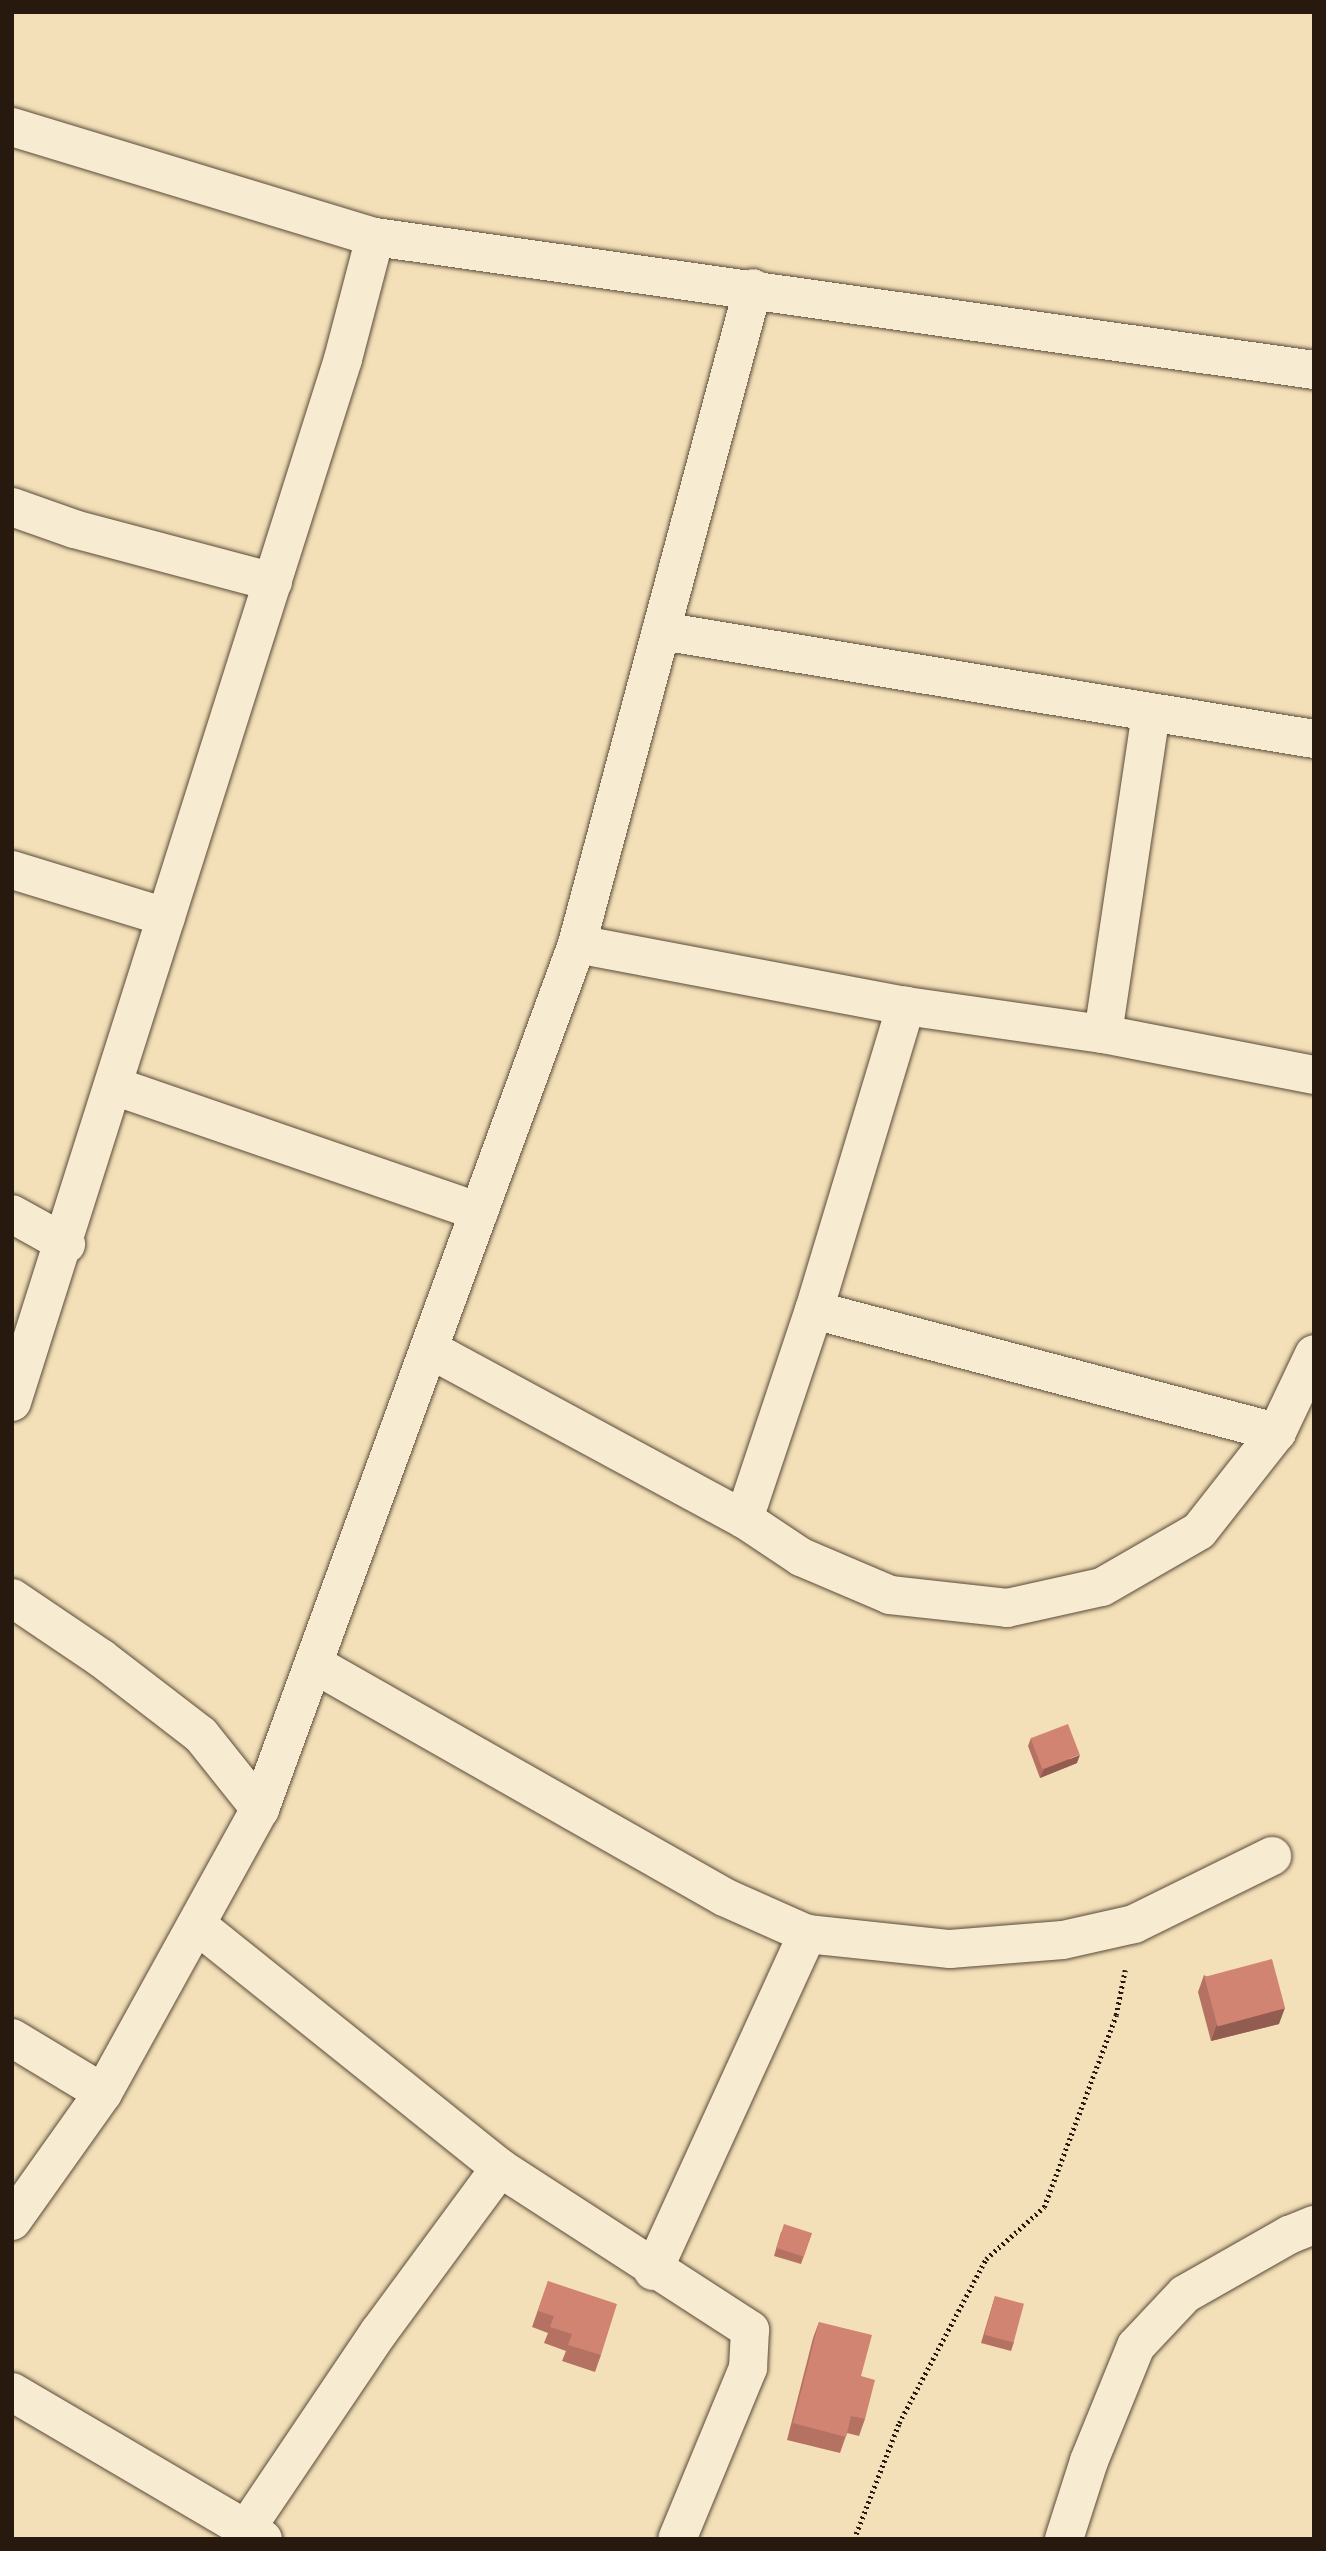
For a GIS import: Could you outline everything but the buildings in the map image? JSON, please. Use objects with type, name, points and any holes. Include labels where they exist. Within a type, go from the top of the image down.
[{"type":"street","points":[[12,127],[375,237],[753,288],[1314,370]]},
{"type":"street","points":[[12,1402],[66,1244],[166,917],[273,582],[375,237]]},
{"type":"street","points":[[12,2221],[103,2093],[260,1808],[431,1350],[577,944],[753,288]]},
{"type":"street","points":[[12,507],[74,529],[273,582]]},
{"type":"street","points":[[661,631],[1314,738]]},
{"type":"street","points":[[1103,1034],[1151,713]]},
{"type":"street","points":[[12,870],[166,917]]},
{"type":"street","points":[[577,944],[906,1006],[1103,1034],[1314,1075]]},
{"type":"street","points":[[744,1519],[814,1310],[906,1006]]},
{"type":"street","points":[[114,1086],[480,1212]]},
{"type":"street","points":[[12,1214],[66,1244]]},
{"type":"street","points":[[814,1310],[1277,1432]]},
{"type":"street","points":[[431,1350],[744,1519],[802,1556],[890,1595],[1007,1608],[1102,1587],[1199,1531],[1277,1432],[1314,1354]]},
{"type":"street","points":[[12,1598],[102,1658],[201,1735],[260,1808]]},
{"type":"street","points":[[314,1664],[724,1897],[807,1934],[950,1949],[1063,1940],[1134,1924],[1272,1856]]},
{"type":"street","points":[[197,1925],[500,2168],[653,2271],[750,2330],[748,2368],[677,2539]]},
{"type":"street","points":[[653,2271],[807,1934]]},
{"type":"street","points":[[12,2038],[103,2093]]},
{"type":"street","points":[[12,2392],[254,2534],[379,2332],[500,2168]]},
{"type":"street","points":[[1064,2539],[1089,2461],[1136,2346],[1185,2294],[1289,2235],[1314,2225]]},
{"type":"path","points":[[854,2539],[899,2423],[986,2259],[1044,2207],[1116,2015],[1134,1924]]}]
